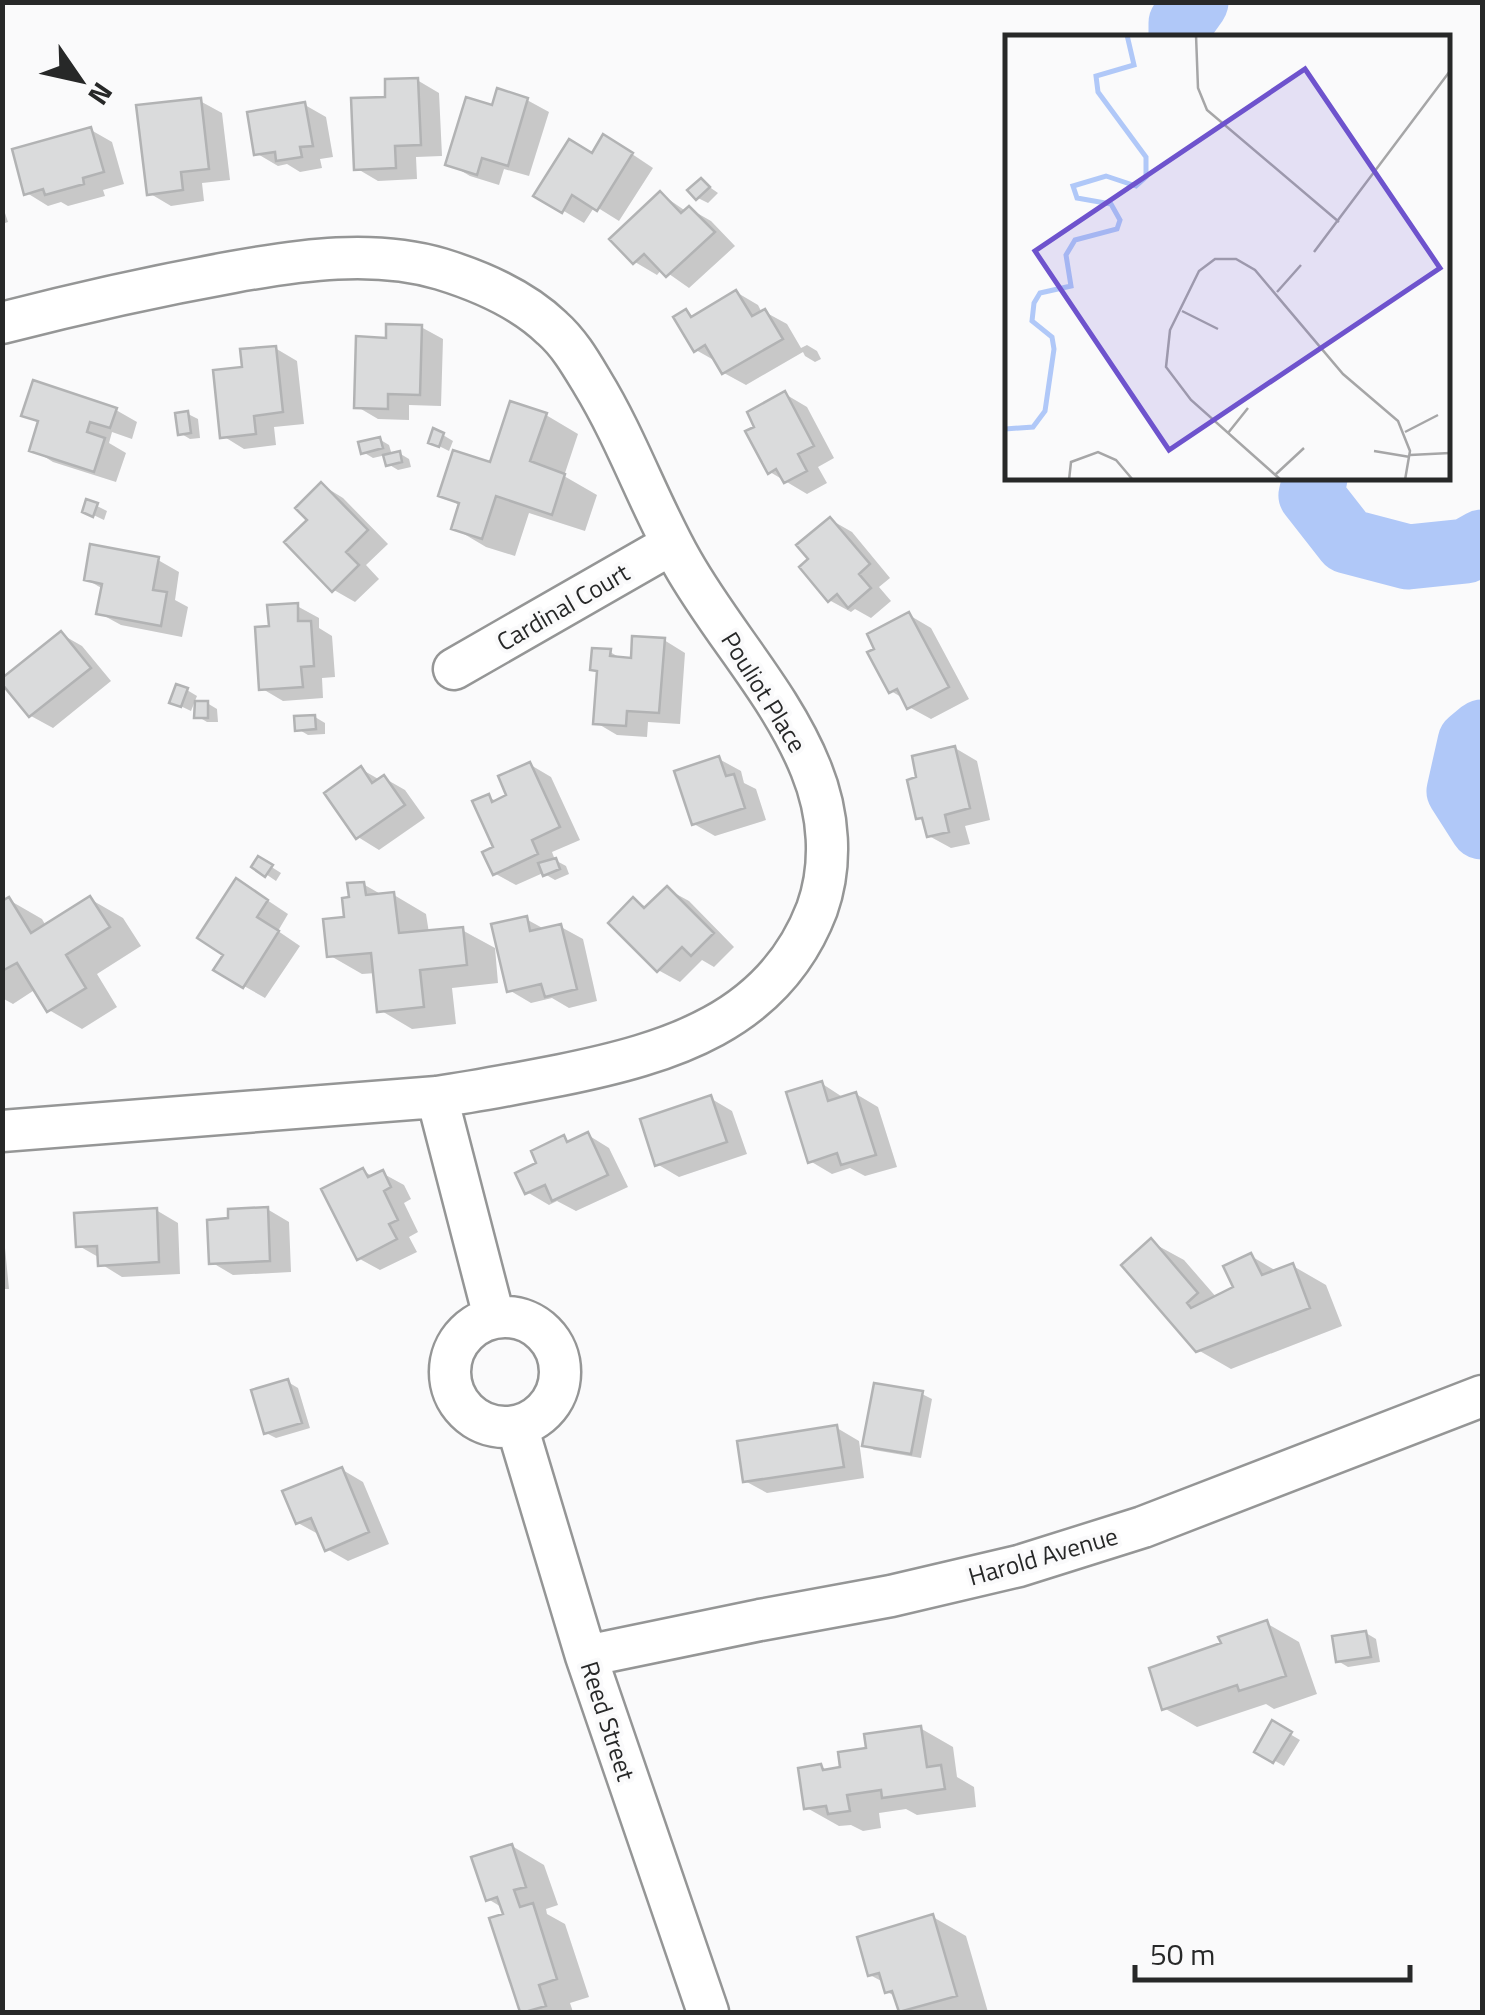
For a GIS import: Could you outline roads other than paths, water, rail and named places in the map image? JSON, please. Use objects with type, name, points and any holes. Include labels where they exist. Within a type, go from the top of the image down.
[{"type":"street","name":"Pouliot Place","points":[[2,322],[182,280],[279,263],[376,258],[438,268],[470,279],[524,307],[566,341],[614,418],[645,490],[698,589],[797,737],[823,805],[827,836],[826,872],[812,922],[798,948],[751,1000],[697,1036],[664,1049],[578,1071],[437,1096],[2,1131]]},
{"type":"street","name":"Cardinal Court","points":[[454,669],[672,544]]},
{"type":"street","points":[[437,1096],[494,1317]]},
{"type":"street","points":[[494,1317],[516,1317],[536,1325],[551,1340],[560,1360],[560,1382],[552,1402],[536,1418],[516,1426],[495,1426],[474,1418],[460,1403],[451,1383],[451,1362],[459,1341],[474,1326],[494,1317]]},
{"type":"street","name":"Harold Avenue","points":[[586,1656],[891,1596],[1020,1566],[1143,1527],[1482,1396]]},
{"type":"street","name":"Reed Street","points":[[516,1426],[586,1656],[708,2012]]},
{"type":"waterway","points":[[1181,35],[1181,23],[1196,2]]},
{"type":"waterway","points":[[1315,480],[1311,495],[1347,541],[1408,557],[1466,551],[1482,542]]},
{"type":"waterway","points":[[1482,732],[1470,742],[1459,791],[1482,827]]}]
